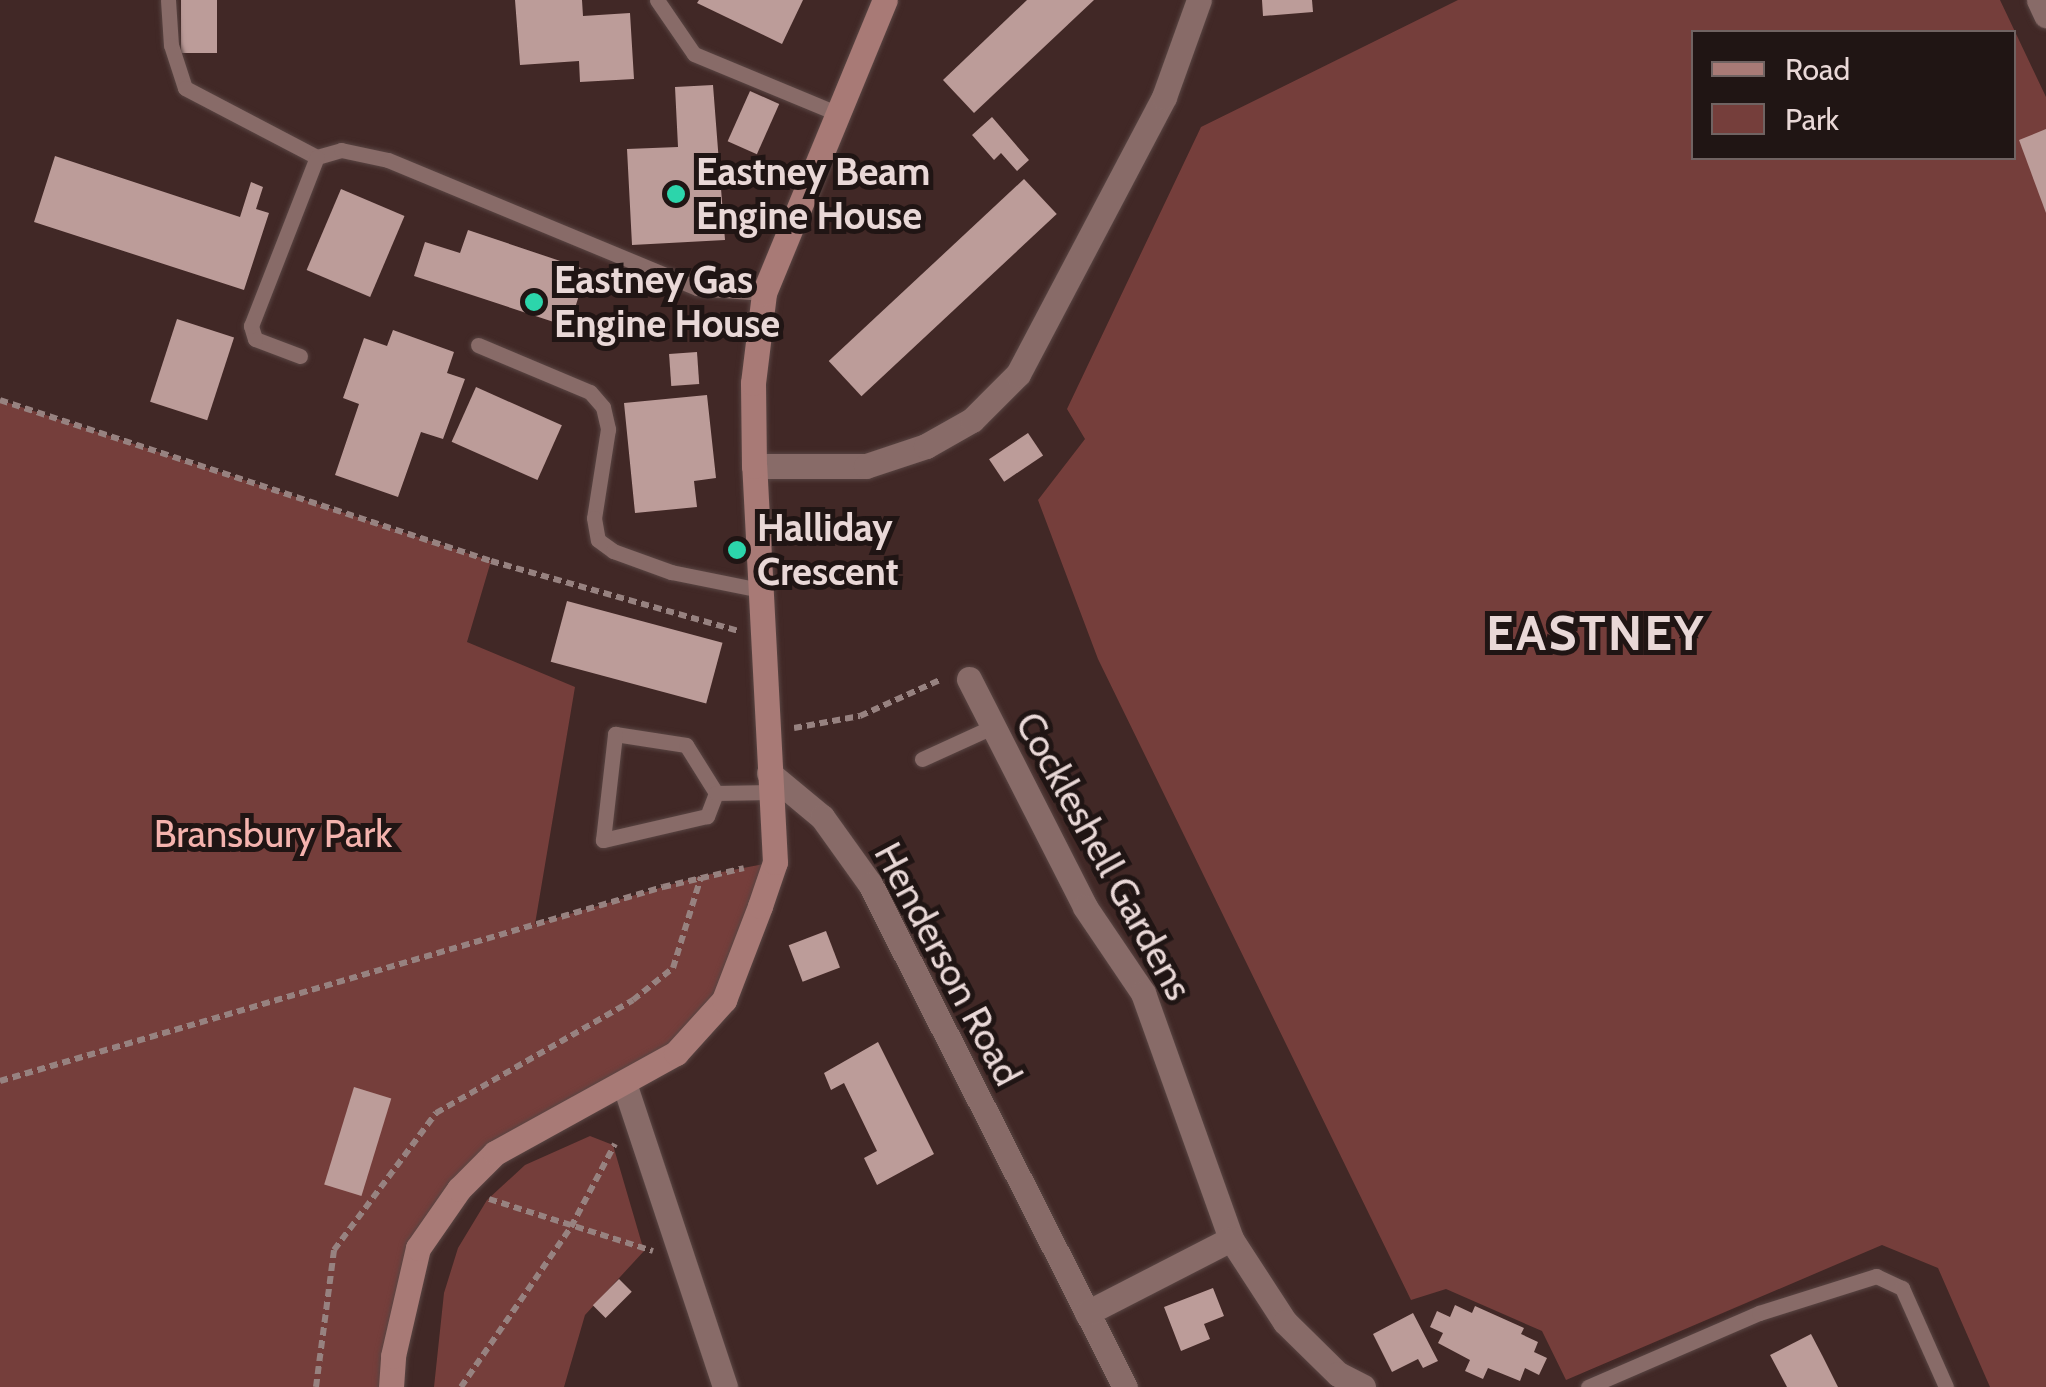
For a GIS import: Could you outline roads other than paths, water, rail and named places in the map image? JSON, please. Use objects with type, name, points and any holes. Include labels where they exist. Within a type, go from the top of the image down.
[{"type":"street","points":[[391,1387],[393,1356],[418,1248],[459,1189],[496,1153],[676,1053],[724,1000],[774,862],[752,383],[764,293],[885,0]]},
{"type":"street","points":[[754,466],[866,466],[926,446],[972,420],[1018,374],[1164,97],[1198,0]]},
{"type":"street","points":[[2040,0],[2046,15]]},
{"type":"street","name":"Cockleshell Gardens","points":[[969,679],[990,728],[1085,908],[1143,993],[1231,1239],[1285,1322],[1338,1374],[1364,1387]]},
{"type":"street","name":"Henderson Road","points":[[770,782],[822,817],[870,884],[1125,1387]]},
{"type":"street","points":[[624,1084],[725,1387]]},
{"type":"street","points":[[1086,1313],[1231,1239]]},
{"type":"lane","points":[[168,0],[170,45],[185,88],[316,157],[341,150],[388,160],[697,288],[764,293]]},
{"type":"lane","points":[[657,0],[694,54],[839,114]]},
{"type":"lane","points":[[300,356],[255,339],[251,326],[316,157]]},
{"type":"lane","points":[[478,345],[590,392],[603,407],[608,428],[594,518],[598,540],[670,572],[760,590]]},
{"type":"lane","points":[[922,760],[990,728]]},
{"type":"lane","points":[[615,734],[686,745],[716,793],[707,816],[603,840],[615,734]]},
{"type":"lane","points":[[716,793],[770,782]]},
{"type":"lane","points":[[1588,1387],[1760,1313],[1876,1276],[1902,1288],[1946,1387]]},
{"type":"place","name":"Eastney Beam Engine House","points":[[676,194]]},
{"type":"place","name":"Eastney Gas Engine House","points":[[534,302]]},
{"type":"place","name":"Halliday Crescent","points":[[737,550]]},
{"type":"district","name":"EASTNEY","points":[[1596,634]]},
{"type":"park label","name":"Bransbury Park","points":[[273,834]]}]
